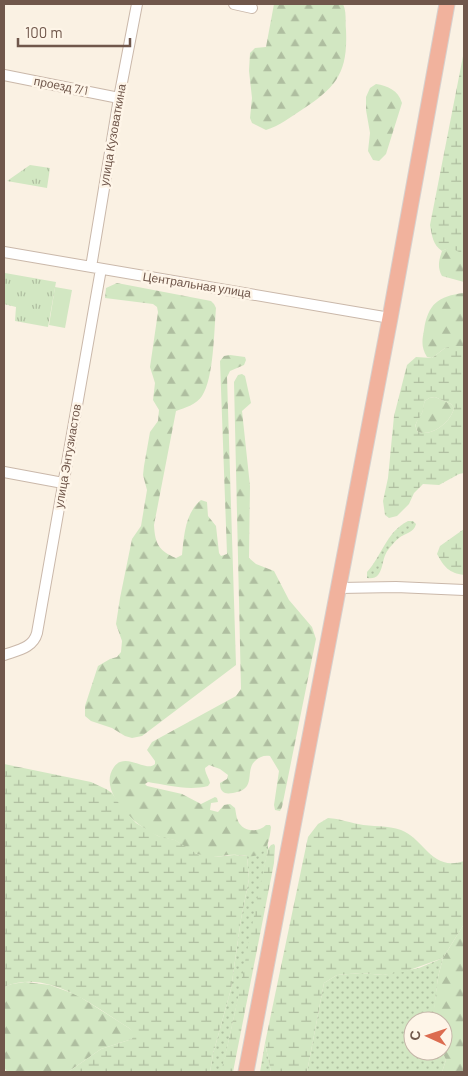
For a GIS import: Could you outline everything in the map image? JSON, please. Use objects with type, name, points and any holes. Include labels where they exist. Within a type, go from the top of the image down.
[{"type":"highway","points":[[246,1072],[340,588],[447,4]]},
{"type":"street","name":"улица Кузоваткина","points":[[90,267],[137,4]]},
{"type":"street","points":[[234,4],[252,8]]},
{"type":"street","name":"проезд 7/1","points":[[4,75],[119,98]]},
{"type":"street","name":"Центральная улица","points":[[4,252],[390,318]]},
{"type":"street","name":"улица Энтузиастов","points":[[4,655],[33,643],[37,633],[101,269]]},
{"type":"street","points":[[4,472],[63,484]]},
{"type":"street","points":[[340,588],[396,587],[464,590]]},
{"type":"green space","points":[[274,4],[343,4],[346,45],[342,68],[332,86],[294,115],[266,130],[252,123],[250,118],[252,98],[249,71],[250,53],[255,48],[266,47]]},
{"type":"green space","points":[[464,51],[464,254],[451,249],[442,251],[439,249],[433,240],[430,225]]},
{"type":"green space","points":[[376,84],[392,89],[402,103],[386,154],[379,161],[373,160],[368,151],[370,133],[366,110],[366,97],[370,88]]},
{"type":"green space","points":[[30,165],[50,168],[47,188],[7,181]]},
{"type":"green space","points":[[454,248],[464,254],[464,282],[442,276],[440,273],[441,254],[442,251]]},
{"type":"green space","points":[[5,273],[56,282],[48,327],[15,321],[16,307],[4,304]]},
{"type":"green space","points":[[117,283],[211,301],[216,308],[213,354],[209,378],[200,399],[176,411],[154,525],[155,537],[159,546],[166,553],[176,558],[182,555],[188,518],[201,500],[207,502],[208,516],[216,526],[219,553],[221,556],[227,554],[220,361],[224,356],[230,355],[245,357],[246,360],[244,365],[230,371],[227,377],[236,665],[142,736],[132,738],[112,728],[91,721],[85,716],[85,706],[98,666],[117,657],[121,652],[122,641],[116,624],[120,598],[132,539],[141,526],[147,490],[143,475],[144,466],[150,432],[158,421],[159,410],[153,400],[155,383],[150,367],[158,312],[157,307],[153,304],[105,298],[106,288]]},
{"type":"green space","points":[[55,287],[72,290],[65,328],[49,325]]},
{"type":"green space","points":[[464,293],[464,346],[445,348],[432,358],[427,357],[423,347],[423,337],[428,314],[441,299]]},
{"type":"green space","points":[[464,346],[464,473],[439,485],[423,484],[414,493],[409,504],[397,516],[389,518],[385,515],[383,501],[388,478],[394,416],[407,365],[416,357],[432,358],[445,348]],"holes":[[[435,397],[451,404],[454,408],[445,423],[435,430],[423,433],[418,432],[416,424],[423,412],[425,401]]]},
{"type":"green space","points":[[242,374],[245,376],[251,403],[242,411],[250,486],[249,558],[256,564],[274,571],[289,600],[312,627],[316,639],[280,811],[275,810],[274,805],[279,771],[270,756],[258,758],[255,761],[252,765],[246,787],[234,793],[226,793],[221,788],[220,783],[227,779],[228,775],[220,769],[209,765],[205,768],[210,783],[208,786],[185,788],[148,782],[145,784],[182,794],[201,804],[215,797],[218,802],[211,803],[210,810],[218,812],[224,805],[230,804],[235,808],[238,821],[243,827],[255,830],[266,825],[271,827],[268,844],[259,854],[253,856],[207,857],[195,853],[174,840],[158,836],[140,825],[122,808],[115,798],[110,787],[110,777],[114,767],[124,761],[146,766],[155,764],[147,750],[152,742],[236,696],[241,689],[234,382],[238,375]]},
{"type":"green space","points":[[435,397],[451,404],[454,408],[452,413],[445,423],[435,430],[423,433],[418,432],[416,424],[422,413],[425,401]]},
{"type":"green space","points":[[408,521],[413,521],[416,524],[415,527],[389,548],[377,576],[367,578],[367,572],[394,531]]},
{"type":"green space","points":[[464,529],[464,575],[447,569],[437,554],[440,546]]},
{"type":"green space","points":[[4,764],[91,782],[112,793],[136,823],[158,836],[175,840],[197,854],[214,857],[247,856],[249,879],[231,989],[213,1054],[210,1072],[68,1072],[101,1049],[132,1039],[133,1033],[129,1028],[70,992],[37,982],[21,982],[4,987]]},
{"type":"green space","points":[[328,818],[401,830],[409,834],[429,853],[444,862],[464,861],[464,924],[443,958],[404,972],[383,975],[361,973],[337,975],[324,983],[307,1072],[271,1072],[265,1043],[308,837],[318,824]]},
{"type":"green space","points":[[268,843],[245,967],[222,1071],[210,1072],[213,1054],[231,989],[249,879],[247,856],[259,852]]},
{"type":"green space","points":[[274,844],[274,863],[233,1072],[221,1072],[268,849]]},
{"type":"green space","points":[[464,924],[464,1072],[442,1072],[446,1061],[453,1061],[453,1011],[434,1011],[438,977],[443,958]]},
{"type":"green space","points":[[443,958],[438,977],[434,1011],[403,1011],[403,1061],[446,1061],[442,1072],[307,1072],[324,983],[337,975],[361,973],[383,975],[419,968]]},
{"type":"green space","points":[[25,982],[50,985],[77,995],[129,1028],[134,1033],[132,1039],[101,1049],[68,1072],[7,1072],[4,1067],[4,987]]},
{"type":"green space","points":[[265,1043],[271,1072],[260,1072]]}]
